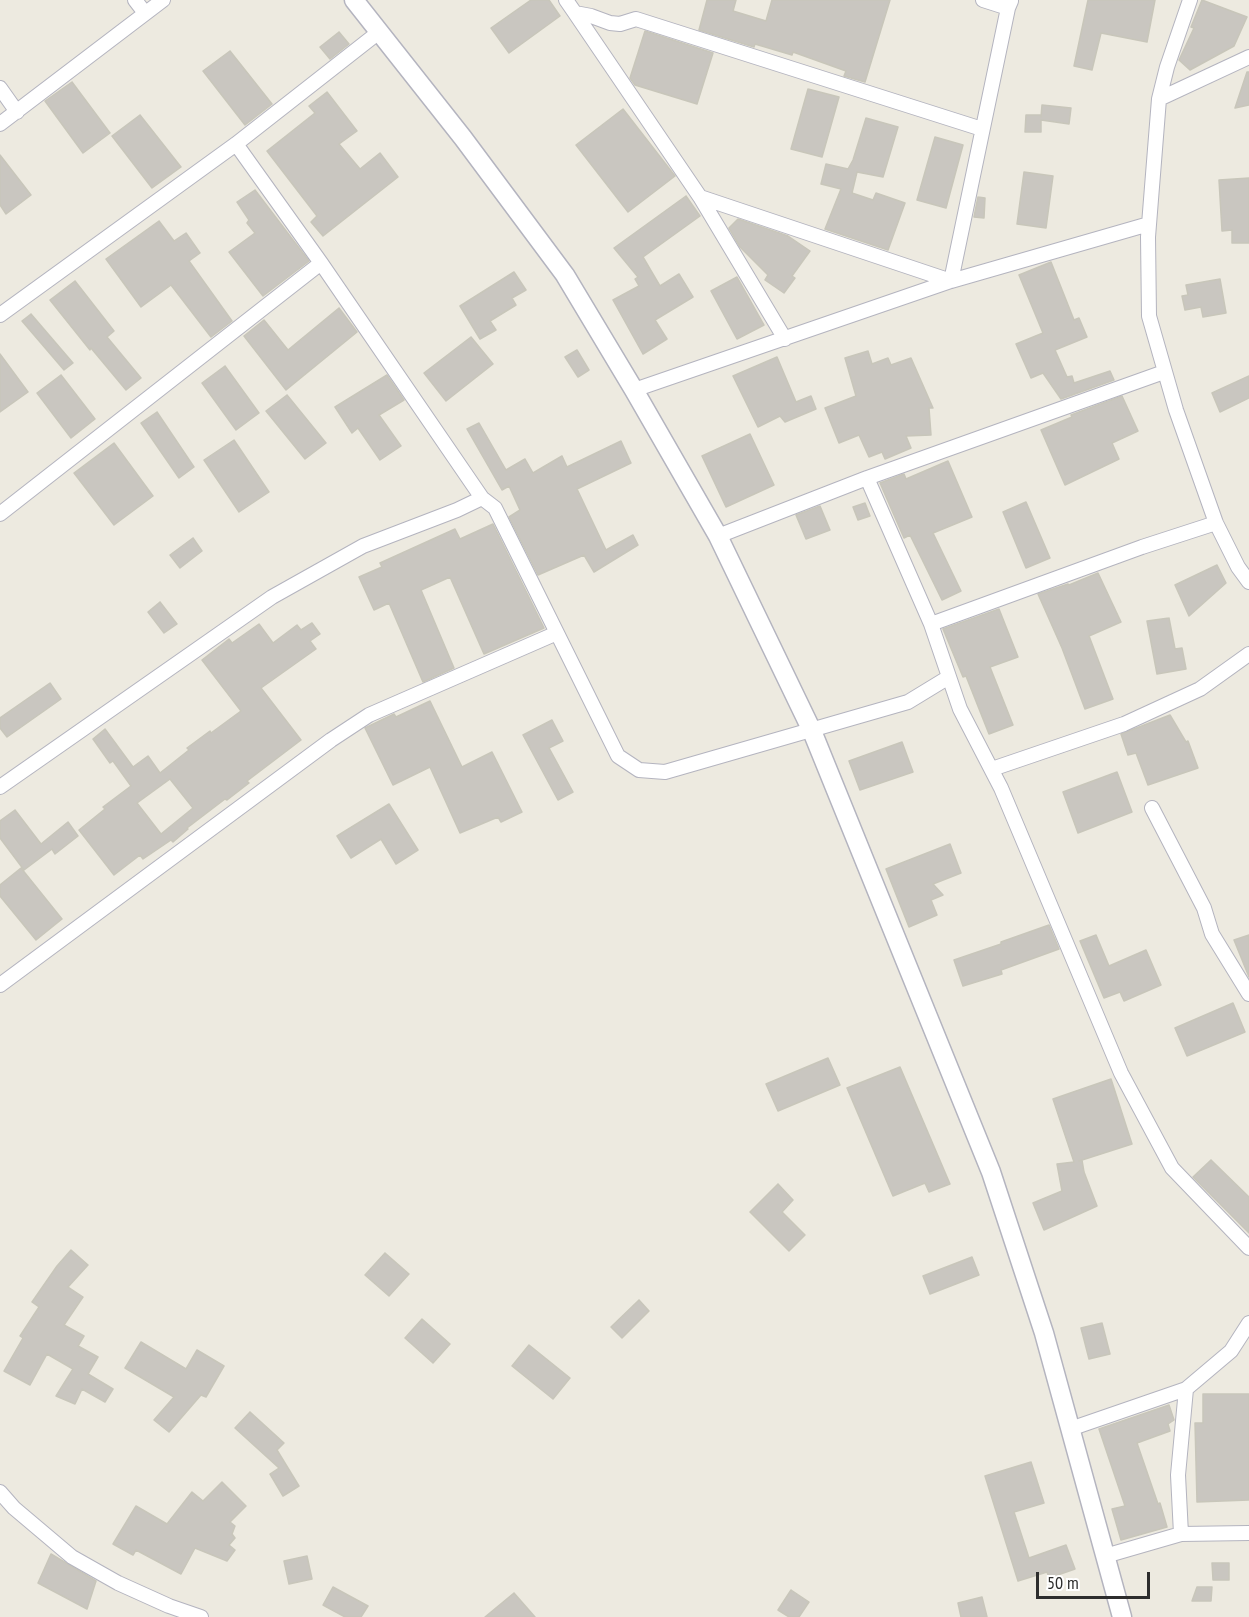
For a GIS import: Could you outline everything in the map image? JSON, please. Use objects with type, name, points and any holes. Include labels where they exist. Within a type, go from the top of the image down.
[{"type":"main road","points":[[354,0],[463,138],[565,275],[718,536],[812,731],[991,1172],[1044,1333],[1122,1617]]},
{"type":"street","points":[[135,0],[145,13]]},
{"type":"street","points":[[0,124],[163,0]]},
{"type":"street","points":[[566,0],[700,197],[785,339]]},
{"type":"street","points":[[951,281],[981,129],[1010,4],[983,0]]},
{"type":"street","points":[[1190,0],[1167,67],[1160,99],[1149,224],[1149,315],[1164,372],[1216,523],[1238,567],[1249,582]]},
{"type":"street","points":[[575,13],[620,24],[636,19],[981,129]]},
{"type":"street","points":[[0,315],[236,144],[379,32]]},
{"type":"street","points":[[1160,99],[1249,57]]},
{"type":"street","points":[[0,88],[17,112]]},
{"type":"street","points":[[236,144],[321,263],[482,498],[495,508],[618,756],[639,770],[665,772],[908,702],[949,677]]},
{"type":"street","points":[[700,197],[951,281]]},
{"type":"street","points":[[634,390],[951,281],[1149,224]]},
{"type":"street","points":[[0,514],[321,263]]},
{"type":"street","points":[[718,536],[867,478],[1164,372]]},
{"type":"street","points":[[867,478],[931,624],[960,709],[992,769],[1127,1084],[1172,1167],[1249,1248]]},
{"type":"street","points":[[0,787],[272,597],[363,546],[482,498]]},
{"type":"street","points":[[931,624],[1142,547],[1216,523]]},
{"type":"street","points":[[0,985],[331,740],[369,715],[557,633]]},
{"type":"street","points":[[992,769],[1124,724],[1200,689],[1249,654]]},
{"type":"street","points":[[1152,808],[1204,908],[1212,934],[1249,994]]},
{"type":"street","points":[[1071,1429],[1186,1389],[1231,1351],[1249,1323]]},
{"type":"street","points":[[1181,1534],[1178,1475],[1186,1389]]},
{"type":"street","points":[[0,1492],[14,1508],[72,1557],[118,1583],[169,1606],[201,1617]]},
{"type":"street","points":[[1105,1556],[1181,1534],[1249,1533]]},
{"type":"building","points":[[531,0],[549,0],[560,16],[509,53],[491,28]]},
{"type":"building","points":[[707,0],[736,0],[733,11],[766,21],[772,0],[890,0],[865,82],[844,76],[846,71],[793,52],[792,55],[755,44],[754,47],[699,30]]},
{"type":"building","points":[[1088,0],[1155,0],[1147,42],[1101,33],[1092,70],[1074,66]]},
{"type":"building","points":[[1202,0],[1247,17],[1234,46],[1190,70],[1179,60],[1194,28],[1191,27]]},
{"type":"building","points":[[645,31],[713,53],[697,104],[635,85],[630,78]]},
{"type":"building","points":[[339,32],[349,44],[330,59],[320,47]]},
{"type":"building","points":[[230,51],[272,104],[245,125],[203,71]]},
{"type":"building","points":[[1247,72],[1249,72],[1249,105],[1235,108]]},
{"type":"building","points":[[72,82],[110,133],[83,153],[45,101]]},
{"type":"building","points":[[808,89],[839,97],[822,157],[791,149]]},
{"type":"building","points":[[327,92],[357,131],[339,144],[360,169],[380,153],[398,177],[323,236],[311,222],[317,216],[267,151],[315,113],[309,106]]},
{"type":"building","points":[[1042,105],[1071,108],[1069,124],[1041,120],[1041,132],[1025,132],[1026,115],[1041,115],[1041,117]]},
{"type":"building","points":[[623,109],[675,176],[628,212],[576,145]]},
{"type":"building","points":[[140,115],[181,167],[152,188],[112,136]]},
{"type":"building","points":[[866,118],[898,127],[883,177],[857,172],[852,193],[873,200],[876,193],[905,203],[888,250],[825,229],[841,189],[821,184],[826,164],[848,169]]},
{"type":"building","points":[[935,137],[963,145],[946,208],[917,200]]},
{"type":"building","points":[[0,155],[31,195],[6,214],[0,205]]},
{"type":"building","points":[[1024,172],[1053,176],[1046,228],[1017,224]]},
{"type":"building","points":[[1249,178],[1249,243],[1232,243],[1232,230],[1222,231],[1219,180]]},
{"type":"building","points":[[255,190],[309,261],[263,296],[229,252],[255,233],[247,223],[249,220],[237,202]]},
{"type":"building","points":[[686,196],[700,216],[643,257],[660,286],[679,274],[693,297],[655,320],[667,339],[643,354],[613,300],[639,286],[635,279],[638,277],[614,248]]},
{"type":"building","points":[[978,197],[985,198],[984,218],[974,217]]},
{"type":"building","points":[[738,219],[788,236],[810,251],[792,276],[795,278],[784,293],[765,280],[768,275],[740,247],[729,228]]},
{"type":"building","points":[[159,221],[174,241],[186,233],[200,253],[189,261],[232,321],[211,337],[171,285],[141,307],[106,259]]},
{"type":"building","points":[[1051,262],[1074,320],[1079,318],[1087,337],[1055,350],[1067,377],[1072,376],[1074,383],[1110,371],[1114,380],[1061,399],[1043,373],[1031,378],[1016,344],[1043,333],[1019,275]]},
{"type":"building","points":[[514,272],[526,290],[512,298],[516,305],[490,321],[496,330],[480,339],[460,306]]},
{"type":"building","points":[[737,277],[764,325],[737,339],[711,291]]},
{"type":"building","points":[[1220,279],[1226,313],[1203,317],[1201,307],[1185,310],[1182,296],[1188,295],[1186,285]]},
{"type":"building","points":[[75,281],[114,331],[107,337],[141,378],[126,390],[50,300]]},
{"type":"building","points":[[339,308],[357,332],[286,390],[244,336],[264,320],[288,350]]},
{"type":"building","points":[[31,314],[73,363],[64,370],[22,321]]},
{"type":"building","points":[[471,337],[493,364],[446,401],[424,373]]},
{"type":"building","points":[[577,350],[589,370],[578,377],[565,357]]},
{"type":"building","points":[[868,351],[872,364],[888,358],[891,365],[911,358],[933,408],[929,408],[931,435],[906,436],[911,448],[885,459],[882,452],[869,457],[859,435],[839,443],[825,408],[856,396],[845,358]]},
{"type":"building","points":[[0,354],[28,392],[0,412]]},
{"type":"building","points":[[777,357],[796,402],[811,396],[816,409],[785,422],[780,416],[758,427],[733,376]]},
{"type":"building","points":[[225,366],[259,413],[236,430],[202,383]]},
{"type":"building","points":[[61,375],[95,419],[71,438],[37,393]]},
{"type":"building","points":[[387,375],[404,400],[379,415],[401,446],[380,460],[358,428],[352,433],[335,407]]},
{"type":"building","points":[[1249,376],[1249,398],[1220,412],[1212,393]]},
{"type":"building","points":[[287,395],[326,443],[305,459],[266,411]]},
{"type":"building","points":[[1122,396],[1138,431],[1112,443],[1119,459],[1065,485],[1041,430],[1072,417],[1071,415]]},
{"type":"building","points":[[157,412],[194,467],[179,478],[141,423]]},
{"type":"building","points":[[479,423],[506,470],[525,459],[533,473],[562,456],[567,467],[621,441],[631,463],[577,489],[606,550],[633,535],[638,545],[594,572],[584,555],[538,575],[509,517],[520,510],[509,486],[502,490],[467,429]]},
{"type":"building","points":[[750,434],[774,485],[726,507],[702,456]]},
{"type":"building","points":[[234,440],[269,492],[239,512],[204,460]]},
{"type":"building","points":[[114,443],[153,496],[114,525],[74,473]]},
{"type":"building","points":[[948,461],[972,517],[933,533],[961,591],[942,600],[910,535],[904,538],[880,483],[904,474],[906,479]]},
{"type":"building","points":[[1026,502],[1050,558],[1026,568],[1003,512]]},
{"type":"building","points":[[865,503],[870,516],[858,520],[853,507]]},
{"type":"building","points":[[820,506],[830,530],[806,539],[796,515]]},
{"type":"building","points":[[493,524],[544,628],[484,654],[450,577],[421,590],[454,668],[423,682],[389,603],[374,610],[359,577],[382,567],[380,563],[455,529],[460,539]]},
{"type":"building","points":[[193,538],[202,551],[180,568],[170,555]]},
{"type":"building","points":[[1217,565],[1226,583],[1189,616],[1175,585]]},
{"type":"building","points":[[1098,573],[1121,622],[1089,636],[1113,699],[1085,709],[1038,594]]},
{"type":"building","points":[[160,602],[177,624],[164,633],[148,612]]},
{"type":"building","points":[[999,609],[1018,657],[990,667],[1013,725],[989,734],[966,676],[963,677],[943,629]]},
{"type":"building","points":[[1169,618],[1175,649],[1182,648],[1186,669],[1157,674],[1147,621]]},
{"type":"building","points":[[312,623],[320,634],[310,641],[316,649],[261,688],[301,740],[247,781],[249,783],[227,800],[225,799],[187,828],[173,842],[171,840],[143,859],[140,855],[114,875],[79,830],[105,809],[103,807],[131,786],[113,761],[110,763],[93,739],[105,729],[133,767],[148,756],[160,773],[189,750],[187,748],[241,711],[202,660],[229,639],[232,643],[259,624],[273,643],[297,625],[301,630]],"holes":[[[170,779],[193,808],[161,834],[137,803]]]},
{"type":"building","points":[[50,683],[61,699],[7,737],[0,728],[0,718]]},
{"type":"building","points":[[430,701],[462,767],[492,752],[522,812],[501,822],[498,817],[460,833],[430,767],[393,785],[365,728],[394,714],[396,717]]},
{"type":"building","points":[[1170,715],[1186,742],[1188,741],[1198,768],[1148,785],[1136,753],[1128,755],[1121,734]]},
{"type":"building","points":[[552,720],[563,741],[549,748],[573,792],[558,800],[523,735]]},
{"type":"building","points":[[902,742],[913,772],[860,790],[849,761]]},
{"type":"building","points":[[1117,772],[1132,812],[1078,833],[1063,792]]},
{"type":"building","points":[[389,804],[418,850],[396,864],[381,839],[351,858],[337,836]]},
{"type":"building","points":[[15,810],[41,844],[68,822],[78,836],[55,854],[52,849],[24,870],[0,838],[0,821]]},
{"type":"building","points":[[950,844],[961,873],[933,884],[943,895],[931,900],[937,915],[909,927],[886,869]]},
{"type":"building","points":[[21,868],[62,919],[36,940],[0,896],[0,885]]},
{"type":"building","points":[[1049,925],[1059,949],[1001,970],[1002,974],[963,986],[954,960]]},
{"type":"building","points":[[1096,935],[1109,966],[1146,950],[1161,985],[1124,1001],[1120,992],[1104,998],[1080,941]]},
{"type":"building","points":[[1249,935],[1249,977],[1234,940]]},
{"type":"building","points":[[1233,1003],[1245,1032],[1187,1056],[1175,1028]]},
{"type":"building","points":[[828,1058],[840,1085],[778,1111],[766,1084]]},
{"type":"building","points":[[900,1067],[950,1184],[929,1192],[925,1183],[893,1196],[847,1088]]},
{"type":"building","points":[[1111,1079],[1132,1144],[1082,1160],[1084,1172],[1097,1206],[1044,1230],[1033,1203],[1062,1191],[1057,1164],[1074,1162],[1053,1099]]},
{"type":"building","points":[[1211,1160],[1249,1197],[1249,1233],[1193,1177]]},
{"type":"building","points":[[778,1184],[793,1200],[782,1212],[805,1235],[789,1251],[750,1212]]},
{"type":"building","points":[[71,1250],[88,1265],[68,1287],[83,1297],[64,1325],[84,1336],[78,1346],[98,1357],[88,1374],[113,1389],[105,1402],[82,1389],[75,1404],[56,1396],[73,1369],[47,1354],[30,1385],[4,1371],[23,1338],[20,1336],[39,1307],[32,1302]]},
{"type":"building","points":[[385,1253],[409,1274],[389,1296],[365,1275]]},
{"type":"building","points":[[972,1257],[979,1275],[930,1294],[923,1276]]},
{"type":"building","points":[[639,1300],[649,1311],[622,1338],[611,1327]]},
{"type":"building","points":[[422,1319],[450,1344],[433,1363],[405,1338]]},
{"type":"building","points":[[1102,1323],[1110,1354],[1089,1359],[1081,1328]]},
{"type":"building","points":[[141,1342],[186,1369],[197,1350],[224,1366],[206,1397],[201,1395],[169,1432],[154,1420],[174,1397],[125,1368]]},
{"type":"building","points":[[529,1345],[570,1378],[553,1399],[512,1366]]},
{"type":"building","points":[[1203,1394],[1249,1394],[1249,1500],[1197,1502],[1195,1423],[1203,1423]]},
{"type":"building","points":[[1169,1405],[1174,1420],[1168,1424],[1170,1431],[1137,1443],[1167,1527],[1121,1540],[1112,1509],[1125,1506],[1099,1429]]},
{"type":"building","points":[[250,1412],[284,1443],[277,1450],[299,1486],[283,1496],[270,1474],[279,1468],[235,1428]]},
{"type":"building","points":[[1031,1462],[1044,1503],[1014,1512],[1029,1558],[1066,1545],[1075,1569],[1049,1578],[1047,1572],[1018,1581],[985,1476]]},
{"type":"building","points":[[222,1482],[246,1506],[230,1522],[235,1526],[232,1534],[235,1538],[229,1545],[235,1550],[227,1561],[195,1548],[181,1574],[136,1550],[133,1555],[113,1544],[136,1506],[167,1524],[192,1492],[203,1501]]},
{"type":"building","points":[[51,1554],[96,1581],[87,1609],[38,1583]]},
{"type":"building","points":[[307,1556],[312,1579],[289,1584],[284,1561]]},
{"type":"building","points":[[1212,1563],[1229,1563],[1229,1580],[1213,1580]]},
{"type":"building","points":[[333,1587],[368,1606],[361,1617],[345,1617],[323,1605]]},
{"type":"building","points":[[1197,1587],[1212,1587],[1211,1601],[1192,1601]]},
{"type":"building","points":[[791,1590],[809,1602],[799,1617],[789,1617],[778,1610]]},
{"type":"building","points":[[514,1593],[535,1617],[485,1617]]},
{"type":"building","points":[[982,1597],[987,1617],[961,1617],[958,1603]]}]
